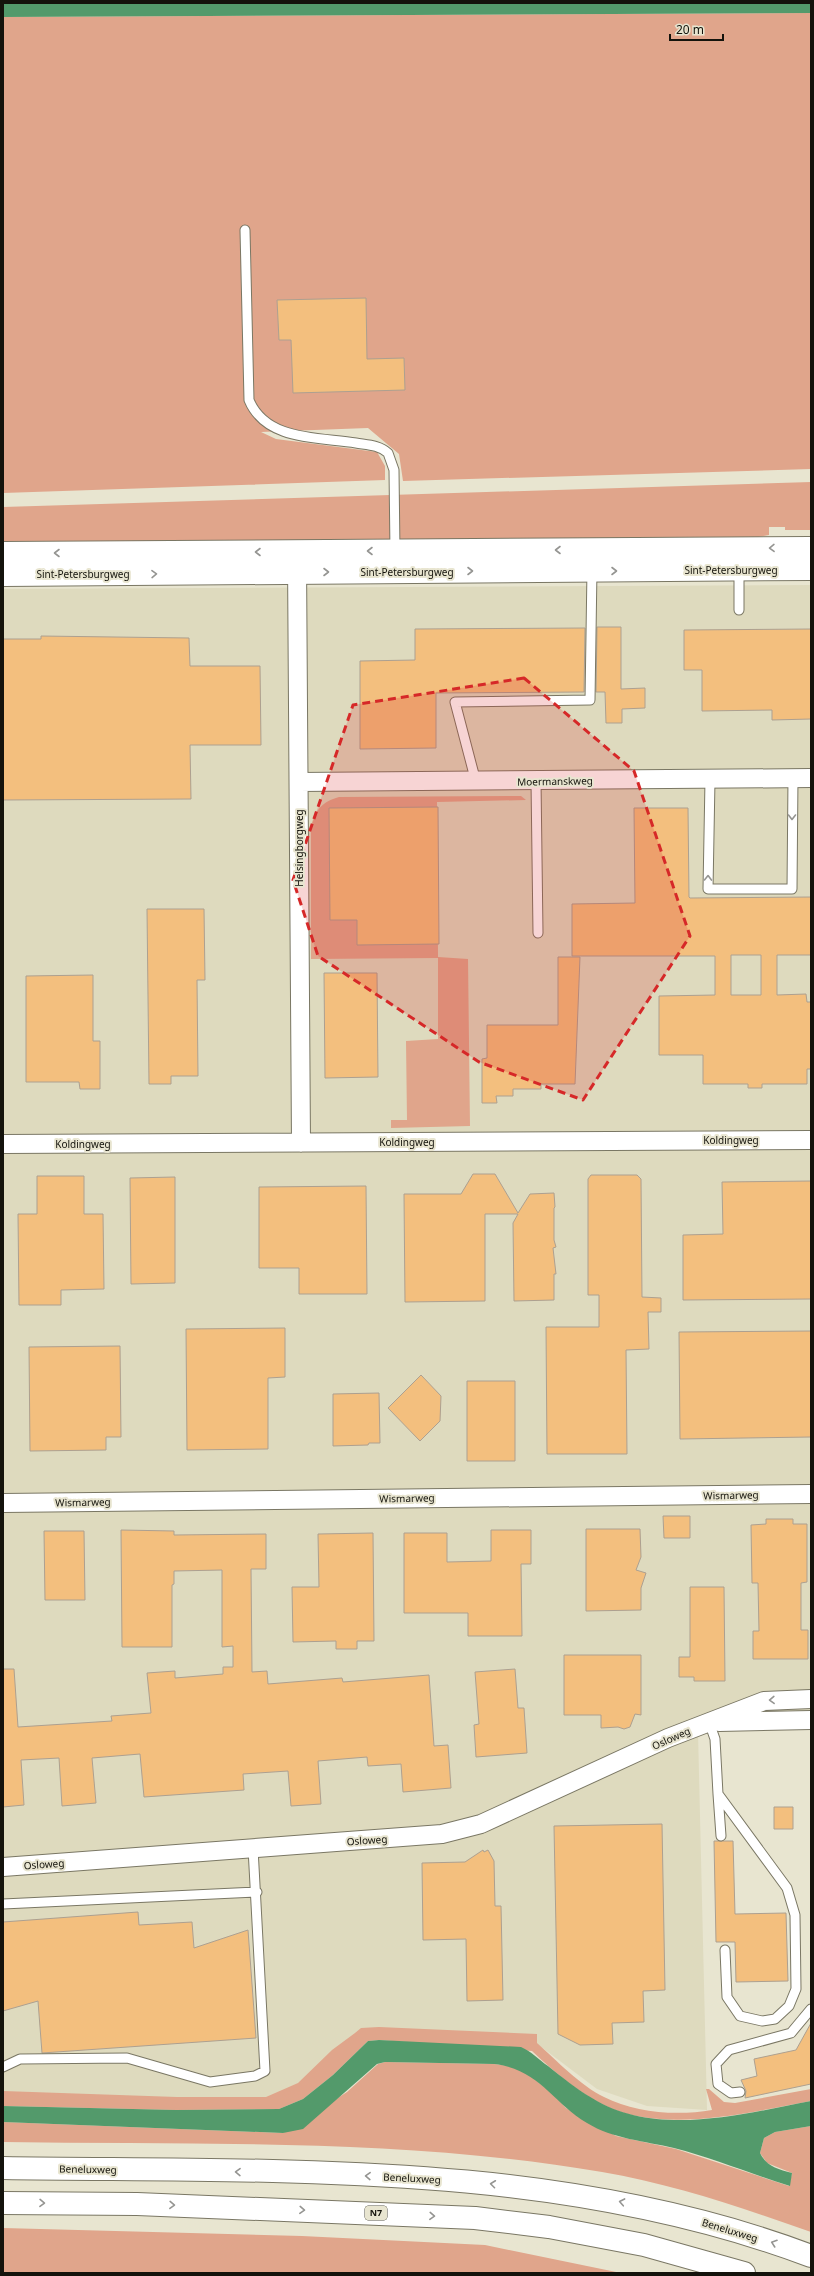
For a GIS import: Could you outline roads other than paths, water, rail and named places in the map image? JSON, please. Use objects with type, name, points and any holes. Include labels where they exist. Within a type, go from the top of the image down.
[{"type":"main road","name":"Sint-Petersburgweg","points":[[3,575],[297,562],[739,559],[811,548]]},
{"type":"main road","name":"Sint-Petersburgweg","points":[[3,553],[297,562]]},
{"type":"main road","name":"Sint-Petersburgweg","points":[[739,559],[811,569]]},
{"type":"main road","name":"Beneluxweg","points":[[3,2168],[289,2173],[435,2178],[490,2183],[597,2197],[649,2207],[744,2233],[811,2256]]},
{"type":"main road","name":"N7","points":[[3,2202],[145,2204],[475,2218],[549,2227],[644,2245],[744,2273]]},
{"type":"street","name":"Helsingborgweg","points":[[297,562],[301,1143]]},
{"type":"street","name":"Moermanskweg","points":[[299,782],[476,782],[811,778]]},
{"type":"street","name":"Koldingweg","points":[[3,1144],[811,1140]]},
{"type":"street","name":"Wismarweg","points":[[3,1503],[811,1494]]},
{"type":"street","name":"Osloweg","points":[[3,1867],[442,1834],[462,1830],[480,1824],[709,1722],[764,1701],[811,1699]]},
{"type":"street","name":"Osloweg","points":[[709,1722],[811,1720]]},
{"type":"lane","points":[[245,230],[249,400],[252,408],[261,420],[275,430],[373,446],[388,454],[394,470],[395,561]]},
{"type":"lane","points":[[739,559],[739,610]]},
{"type":"lane","points":[[476,782],[455,702],[590,700],[592,560]]},
{"type":"lane","points":[[710,780],[708,889],[792,889],[793,778]]},
{"type":"lane","points":[[536,781],[538,933]]},
{"type":"lane","points":[[709,1722],[715,1739],[721,1836]]},
{"type":"lane","points":[[718,1794],[788,1888],[795,1915],[796,1989],[789,2006],[775,2019],[762,2021],[740,2016],[727,1997],[725,1950]]},
{"type":"lane","points":[[3,2067],[20,2059],[127,2058],[210,2082],[255,2076],[265,2071],[257,1892],[253,1848]]},
{"type":"lane","points":[[3,1904],[257,1892]]},
{"type":"lane","points":[[740,2092],[731,2093],[718,2084],[716,2064],[729,2050],[791,2033],[811,2009]]}]
